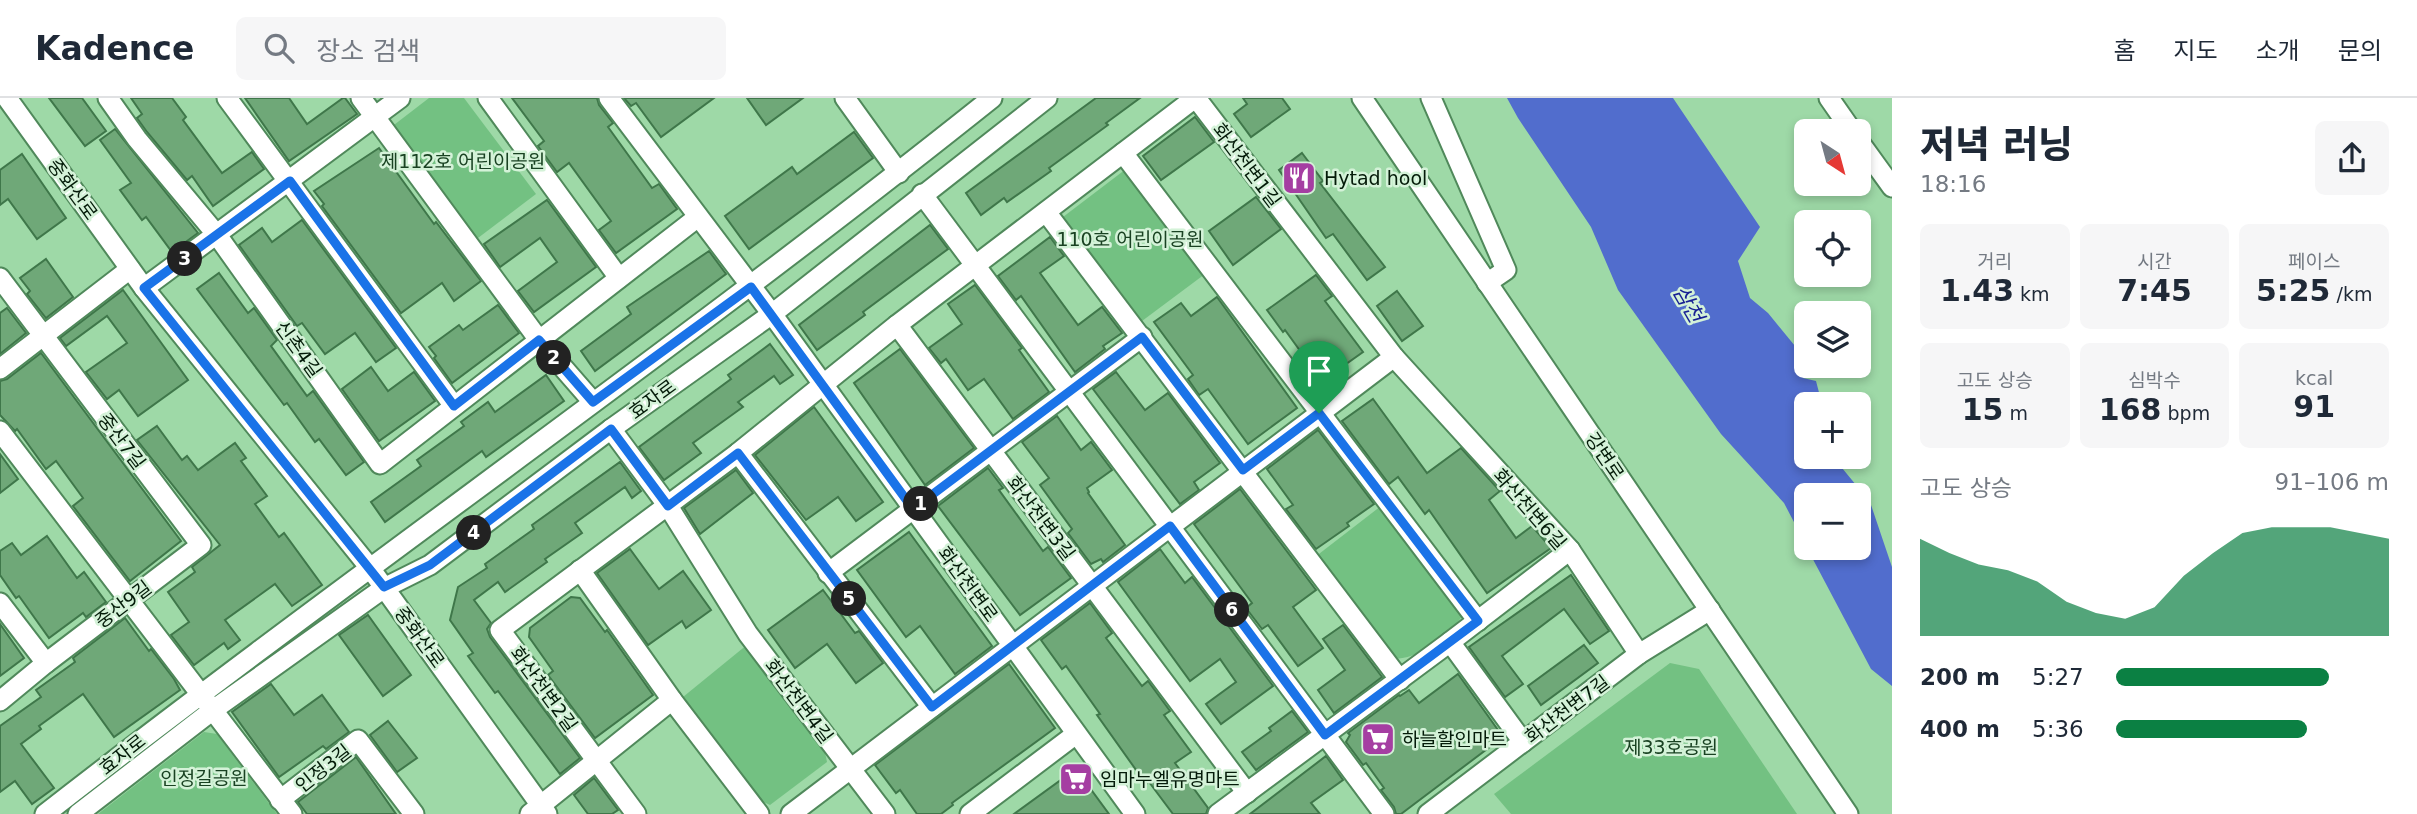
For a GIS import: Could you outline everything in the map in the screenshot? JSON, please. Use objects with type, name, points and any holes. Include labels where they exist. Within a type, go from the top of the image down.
[{"type":"street","name":"중화산로","points":[[7,98],[144,288],[370,568],[539,811]]},
{"type":"street","name":"신촌4길","points":[[108,98],[137,139],[217,235],[380,464],[454,406]]},
{"type":"street","points":[[227,98],[454,406],[698,217]]},
{"type":"street","points":[[361,98],[539,340],[593,402]]},
{"type":"street","points":[[144,288],[400,98]]},
{"type":"street","points":[[488,98],[620,278]]},
{"type":"street","points":[[609,98],[751,287]]},
{"type":"street","points":[[845,98],[899,173]]},
{"type":"street","name":"효자로","points":[[45,814],[200,693],[751,287],[992,98]]},
{"type":"street","name":"효자로","points":[[78,814],[213,710],[384,587],[430,565],[611,429],[772,314],[1047,98]]},
{"type":"street","name":"화산천변1길","points":[[823,387],[897,325],[1196,98],[1394,357]]},
{"type":"street","name":"강변로","points":[[1362,98],[1848,814]]},
{"type":"street","points":[[1430,98],[1506,270],[1487,283]]},
{"type":"street","points":[[1829,98],[1844,119]]},
{"type":"street","points":[[1123,153],[1478,621]]},
{"type":"street","points":[[1871,158],[1892,187]]},
{"type":"street","points":[[922,194],[1384,814]]},
{"type":"street","points":[[1046,212],[1400,680]]},
{"type":"street","points":[[0,369],[130,269]]},
{"type":"street","name":"중산7길","points":[[0,278],[201,545]]},
{"type":"street","name":"화산천변로","points":[[751,287],[1135,814]]},
{"type":"street","points":[[897,325],[991,451]]},
{"type":"street","points":[[828,573],[1142,337]]},
{"type":"street","points":[[791,814],[1394,357]]},
{"type":"street","name":"화산천변6길","points":[[1218,814],[1570,550],[1394,357]]},
{"type":"street","name":"화산천변2길","points":[[596,760],[500,630],[823,387]]},
{"type":"street","points":[[611,429],[668,506]]},
{"type":"street","points":[[3,441],[129,600],[286,807]]},
{"type":"street","name":"화산천변3길","points":[[991,451],[1247,793]]},
{"type":"street","points":[[738,453],[932,707]]},
{"type":"street","name":"화산천변4길","points":[[668,506],[748,634],[885,814]]},
{"type":"street","name":"중산9길","points":[[0,701],[201,545]]},
{"type":"street","points":[[1570,550],[1639,654]]},
{"type":"street","points":[[580,570],[672,700],[759,814]]},
{"type":"street","points":[[0,603],[46,663]]},
{"type":"street","name":"화산천변7길","points":[[1428,814],[1639,654],[1710,610]]},
{"type":"street","points":[[1450,642],[1523,741]]},
{"type":"street","points":[[539,811],[596,760],[672,700]]},
{"type":"street","points":[[970,814],[1076,734]]},
{"type":"street","name":"인정3길","points":[[286,807],[358,740],[414,814]]},
{"type":"street","points":[[596,760],[636,814]]},
{"type":"green space","name":"제112호 어린이공원","points":[[429,98],[464,98],[536,194],[474,241],[390,128]]},
{"type":"green space","name":"110호 어린이공원","points":[[1126,169],[1205,274],[1142,321],[1063,217]]},
{"type":"green space","points":[[1381,506],[1463,615],[1449,632],[1432,646],[1402,658],[1392,659],[1315,557]]},
{"type":"green space","points":[[748,644],[823,743],[827,762],[770,805],[759,800],[683,697]]},
{"type":"green space","name":"제33호공원","points":[[1670,663],[1699,669],[1797,814],[1511,814],[1494,794]]},
{"type":"green space","name":"인정길공원","points":[[204,732],[217,734],[277,814],[98,814]]},
{"type":"water","name":"삼천","points":[[1507,98],[1673,98],[1760,227],[1738,261],[1750,298],[1768,313],[1794,345],[1794,378],[1816,381],[1819,392],[1794,392],[1794,469],[1843,469],[1854,483],[1794,483],[1794,522],[1784,503],[1721,434],[1618,290],[1591,227]]},
{"type":"water","points":[[1871,505],[1892,567],[1892,686],[1871,669],[1813,560],[1871,560]]},
{"type":"building","points":[[49,98],[82,98],[106,131],[85,146]]},
{"type":"building","points":[[131,98],[172,98],[186,117],[183,120],[222,173],[252,152],[264,169],[213,206],[192,176],[187,180],[147,132],[137,118],[142,114]]},
{"type":"building","points":[[245,98],[289,98],[307,124],[343,98],[357,114],[289,161]]},
{"type":"building","points":[[512,98],[597,98],[613,123],[608,127],[652,188],[659,184],[677,209],[616,253],[599,230],[611,221],[569,163],[557,172],[538,146],[544,141]]},
{"type":"building","points":[[624,98],[714,98],[661,137],[636,103],[631,106]]},
{"type":"building","points":[[747,98],[803,98],[766,125]]},
{"type":"building","points":[[1096,98],[1140,98],[1049,168],[1051,171],[1007,202],[1004,198],[981,215],[966,193]]},
{"type":"building","points":[[1243,98],[1282,98],[1290,109],[1251,137],[1234,114],[1247,104]]},
{"type":"building","points":[[1195,117],[1214,142],[1161,180],[1143,156]]},
{"type":"building","points":[[115,129],[198,233],[172,252],[146,217],[142,220],[120,190],[131,183],[100,140]]},
{"type":"building","points":[[854,132],[873,158],[749,249],[725,216],[792,167],[797,174]]},
{"type":"building","points":[[379,148],[434,224],[436,222],[481,281],[454,301],[442,283],[401,313],[322,206],[324,204],[314,191]]},
{"type":"building","points":[[1302,153],[1323,181],[1320,183],[1385,267],[1367,280],[1333,234],[1326,238],[1279,170]]},
{"type":"building","points":[[22,154],[66,218],[37,239],[8,199],[0,205],[0,170]]},
{"type":"building","points":[[1256,197],[1281,229],[1233,265],[1209,231]]},
{"type":"building","points":[[547,200],[596,267],[534,312],[518,291],[557,262],[540,238],[500,267],[484,244]]},
{"type":"building","points":[[302,220],[396,348],[376,362],[355,333],[325,354],[302,323],[297,326],[239,245],[262,228],[272,242]]},
{"type":"building","points":[[930,225],[948,249],[817,350],[799,325]]},
{"type":"building","points":[[1050,237],[1064,256],[1040,273],[1078,325],[1102,307],[1122,333],[1103,346],[1105,349],[1075,372],[1021,296],[1016,300],[998,276]]},
{"type":"building","points":[[709,251],[726,274],[595,371],[581,351],[631,314],[627,307]]},
{"type":"building","points":[[46,259],[73,297],[46,318],[27,294],[30,291],[20,278]]},
{"type":"building","points":[[219,273],[248,313],[254,308],[277,340],[271,346],[307,396],[313,391],[364,462],[346,475],[319,439],[315,442],[287,403],[284,405],[197,289]]},
{"type":"building","points":[[1316,275],[1332,296],[1325,301],[1363,352],[1322,381],[1267,310]]},
{"type":"building","points":[[975,285],[1022,348],[1019,350],[1049,392],[1013,419],[984,379],[968,390],[946,359],[941,363],[929,348],[962,324],[948,304]]},
{"type":"building","points":[[123,290],[188,380],[138,416],[119,390],[107,399],[86,372],[127,343],[107,316],[66,346],[60,338]]},
{"type":"building","points":[[1397,291],[1423,326],[1402,341],[1377,306]]},
{"type":"building","points":[[1217,297],[1297,408],[1248,444],[1208,389],[1199,395],[1188,379],[1193,375],[1154,322],[1181,303],[1191,316]]},
{"type":"building","points":[[498,305],[519,333],[452,383],[429,347],[459,325],[463,330]]},
{"type":"building","points":[[7,308],[26,333],[0,354],[0,313]]},
{"type":"building","points":[[770,344],[793,375],[780,384],[774,376],[738,402],[743,407],[693,443],[701,453],[664,480],[639,447],[731,379],[728,375]]},
{"type":"building","points":[[900,349],[974,448],[925,485],[854,383]]},
{"type":"building","points":[[41,353],[181,541],[130,581],[73,506],[83,498],[56,461],[46,469],[17,429],[15,431],[0,415],[0,381],[7,379]]},
{"type":"building","points":[[371,367],[388,391],[414,372],[435,401],[379,441],[342,389]]},
{"type":"building","points":[[1116,372],[1145,410],[1168,393],[1220,463],[1194,482],[1199,490],[1180,504],[1093,389]]},
{"type":"building","points":[[546,375],[564,401],[486,457],[482,451],[385,522],[371,502],[421,466],[417,460],[464,426],[461,422],[488,402],[495,412]]},
{"type":"building","points":[[1373,399],[1427,473],[1461,448],[1500,491],[1489,500],[1516,538],[1532,526],[1551,548],[1487,593],[1429,510],[1425,514],[1398,477],[1389,484],[1342,421]]},
{"type":"building","points":[[814,407],[883,502],[856,521],[838,497],[806,520],[755,455]]},
{"type":"building","points":[[1057,416],[1081,450],[1091,442],[1112,470],[1087,488],[1125,545],[1103,562],[1101,559],[1091,564],[1068,533],[1072,529],[1040,485],[1049,478],[1022,442]]},
{"type":"building","points":[[157,426],[182,460],[187,456],[198,470],[235,443],[246,458],[241,461],[267,496],[255,504],[279,537],[284,533],[322,585],[292,606],[275,584],[225,620],[240,640],[228,649],[224,643],[194,665],[171,635],[189,622],[168,592],[195,572],[192,567],[220,545],[137,440]]},
{"type":"building","points":[[1318,430],[1374,504],[1316,549],[1286,509],[1293,505],[1267,469]]},
{"type":"building","points":[[0,454],[18,479],[0,493]]},
{"type":"building","points":[[620,462],[641,491],[632,498],[625,487],[575,523],[582,533],[545,559],[547,562],[505,592],[498,582],[474,600],[491,623],[487,629],[490,637],[580,758],[560,774],[498,691],[495,693],[468,656],[473,653],[450,620],[458,587],[487,568],[485,564],[534,529],[532,525]]},
{"type":"building","points":[[988,468],[1003,488],[999,490],[1043,551],[1048,547],[1071,578],[1020,615],[938,506]]},
{"type":"building","points":[[736,470],[753,493],[700,534],[684,508]]},
{"type":"building","points":[[1240,489],[1316,590],[1293,607],[1323,648],[1298,666],[1268,625],[1262,629],[1246,608],[1252,603],[1194,524]]},
{"type":"building","points":[[909,532],[992,646],[955,674],[920,626],[906,637],[857,570]]},
{"type":"building","points":[[47,536],[77,578],[84,572],[106,602],[86,617],[83,613],[49,638],[19,596],[16,598],[0,575],[0,551],[12,543],[21,555]]},
{"type":"building","points":[[630,549],[659,589],[683,571],[711,610],[686,628],[682,621],[648,645],[597,573]]},
{"type":"building","points":[[1160,549],[1185,583],[1192,577],[1273,686],[1221,724],[1206,704],[1236,682],[1220,659],[1190,681],[1118,582]]},
{"type":"building","points":[[1571,575],[1609,631],[1590,644],[1564,609],[1502,656],[1523,684],[1505,697],[1469,647]]},
{"type":"building","points":[[823,590],[855,633],[859,631],[883,663],[856,683],[827,644],[795,668],[768,630]]},
{"type":"building","points":[[571,597],[580,598],[605,632],[607,630],[653,695],[595,738],[548,675],[553,671],[529,637],[530,628]]},
{"type":"building","points":[[1090,603],[1112,633],[1106,638],[1142,686],[1148,681],[1170,711],[1164,715],[1191,752],[1175,763],[1208,808],[1206,814],[1173,814],[1149,782],[1146,784],[1066,666],[1062,669],[1041,640]]},
{"type":"building","points":[[368,615],[411,675],[383,696],[339,635]]},
{"type":"building","points":[[125,618],[180,690],[114,737],[83,694],[39,726],[41,729],[21,744],[54,788],[32,804],[15,781],[0,792],[0,726],[41,697],[36,690],[75,662],[73,658]]},
{"type":"building","points":[[0,624],[24,658],[0,676]]},
{"type":"building","points":[[1343,625],[1382,677],[1334,713],[1318,690],[1345,670],[1323,639]]},
{"type":"building","points":[[1584,645],[1598,663],[1541,705],[1528,686]]},
{"type":"building","points":[[1009,664],[1055,728],[952,803],[953,805],[941,814],[917,814],[900,790],[896,793],[875,765]]},
{"type":"building","points":[[1458,674],[1503,737],[1401,814],[1396,814],[1381,790],[1384,788],[1346,742],[1350,735],[1348,733],[1399,695],[1409,690],[1419,703]]},
{"type":"building","points":[[271,684],[294,715],[322,695],[349,732],[326,749],[323,746],[279,777],[232,712]]},
{"type":"building","points":[[1292,711],[1308,732],[1256,770],[1242,752],[1271,731],[1269,728]]},
{"type":"building","points":[[388,721],[417,758],[397,772],[370,735]]},
{"type":"building","points":[[1326,756],[1343,780],[1311,803],[1320,814],[1250,814]]},
{"type":"building","points":[[356,757],[396,814],[307,814],[298,802]]},
{"type":"building","points":[[1076,769],[1109,814],[1014,814]]},
{"type":"building","points":[[594,778],[618,810],[612,814],[588,814],[574,795]]},
{"type":"place","name":"Hytad hool","points":[[1299,178]]},
{"type":"place","name":"하늘할인마트","points":[[1378,739]]},
{"type":"place","name":"임마누엘유명마트","points":[[1076,779]]},
{"type":"route","points":[[290,181],[454,406],[539,340],[593,402],[751,287],[913,509],[1142,337],[1243,470],[1319,413],[1478,621],[1325,735],[1170,526],[932,707],[738,453],[668,506],[611,429],[430,565],[384,587],[144,288],[290,181]]}]
